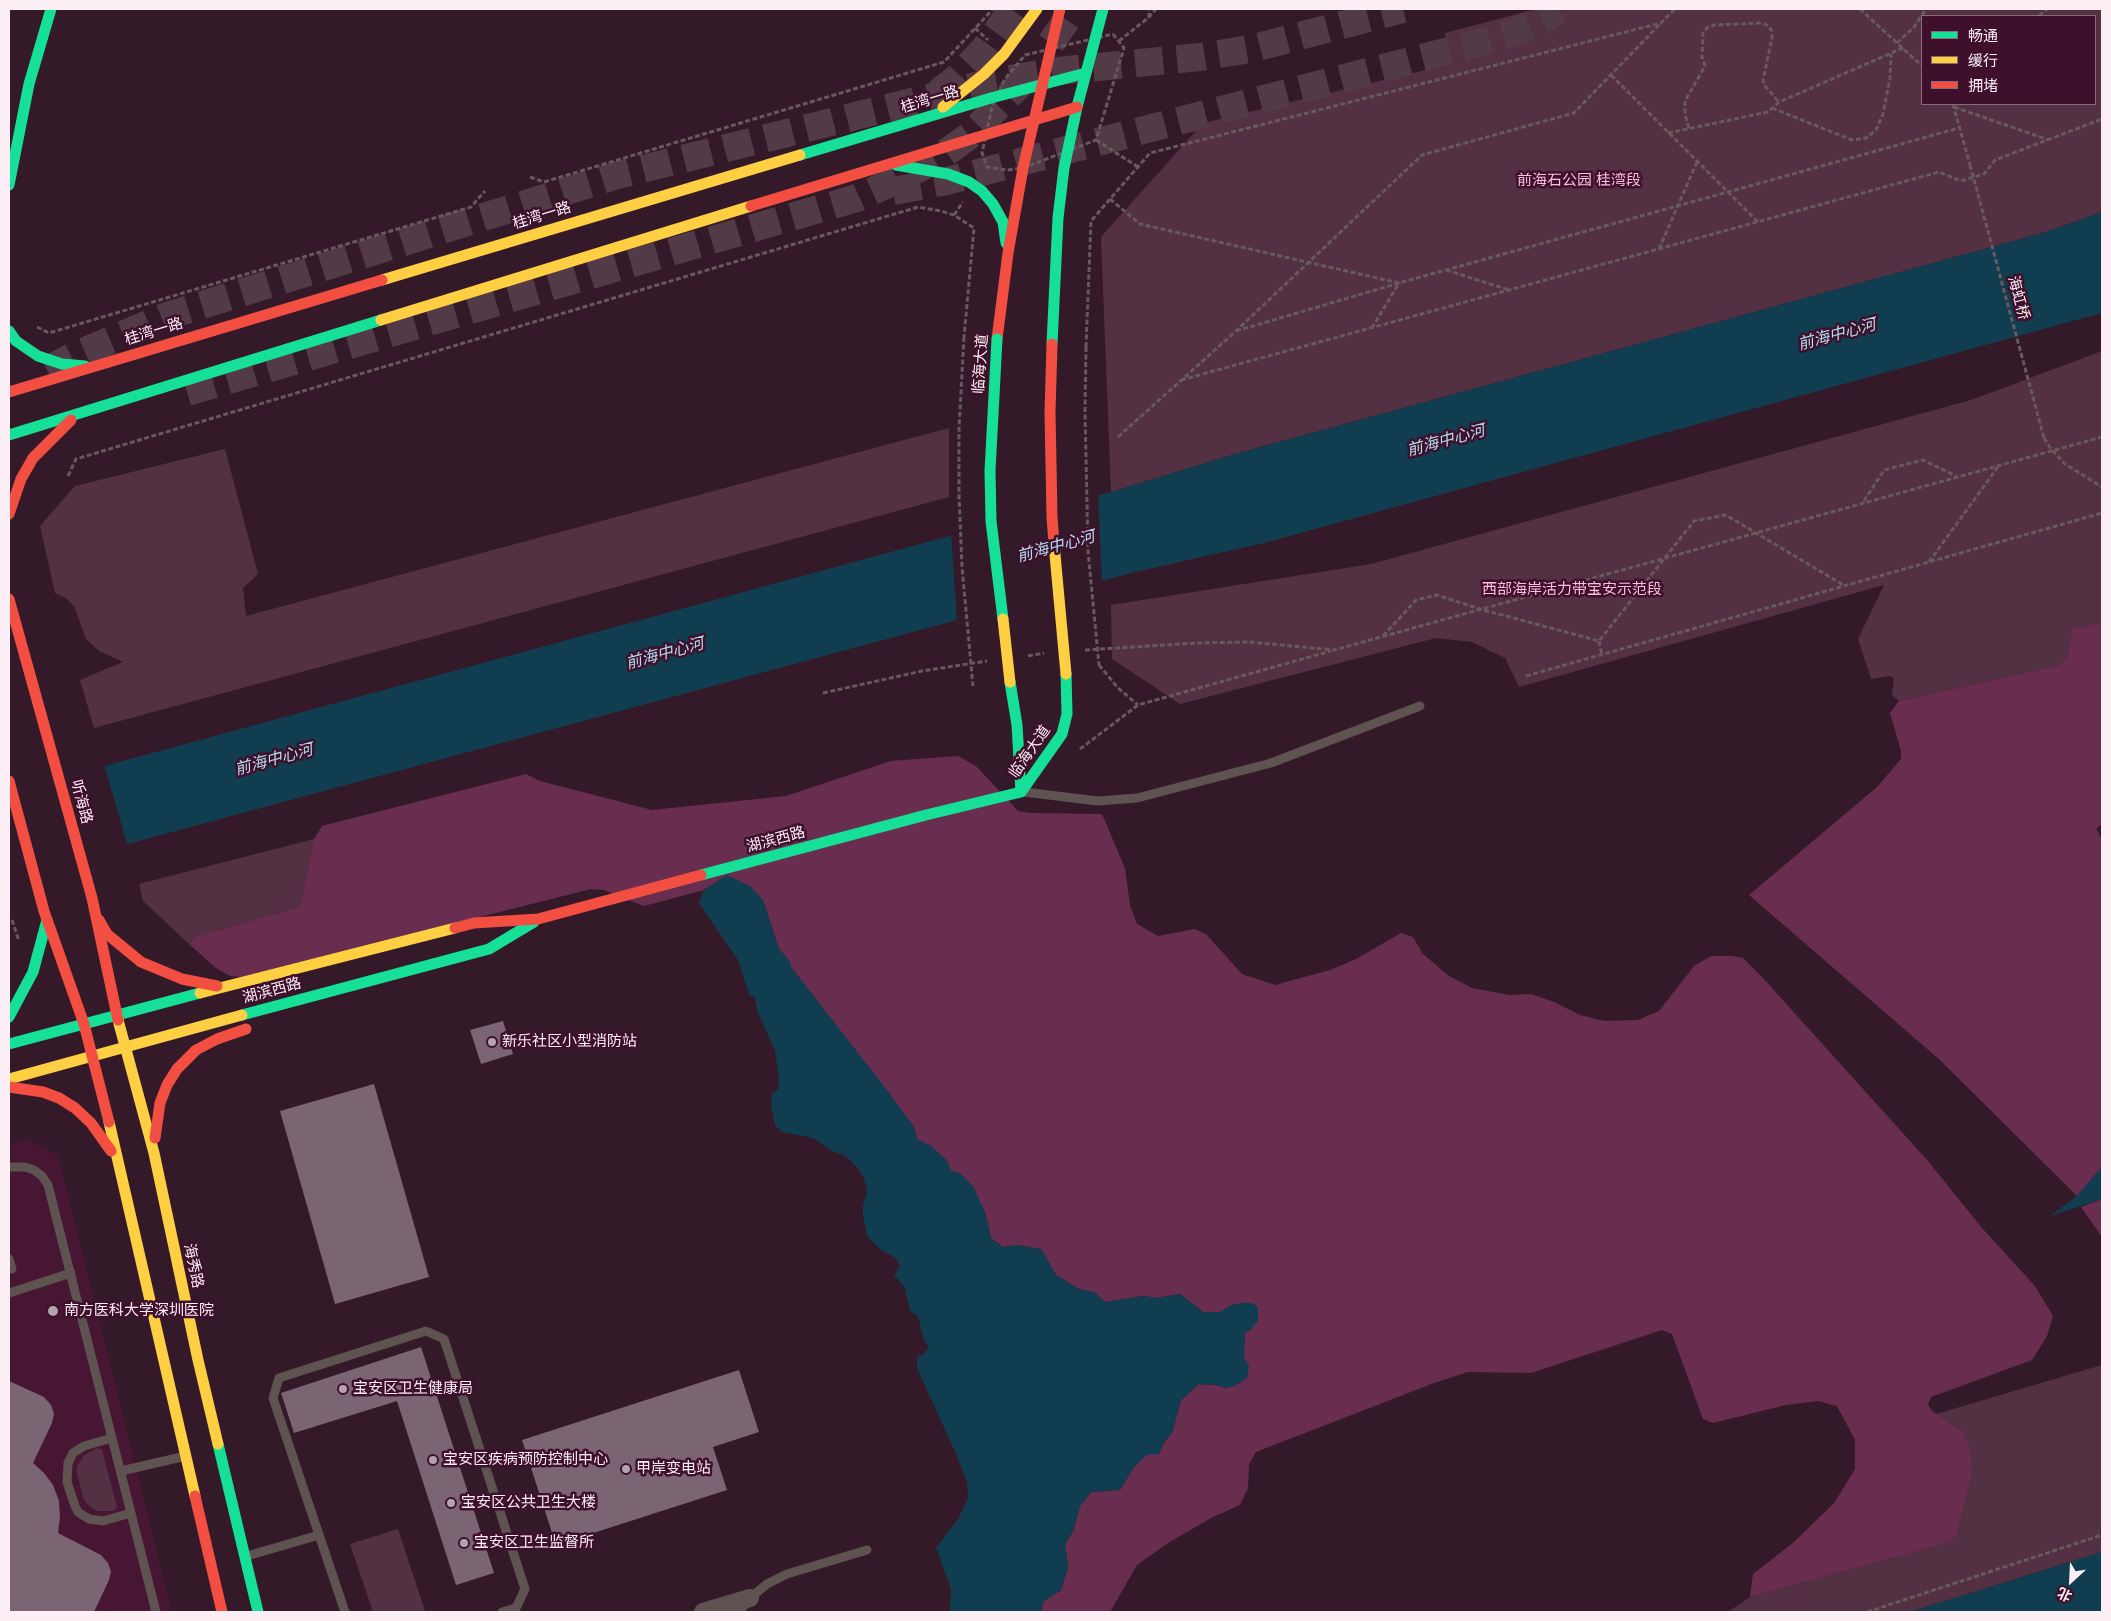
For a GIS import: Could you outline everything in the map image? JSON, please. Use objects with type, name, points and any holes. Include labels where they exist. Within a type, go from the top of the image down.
[{"type":"main road","points":[[9,185],[29,84],[51,9]]},
{"type":"main road","points":[[932,116],[984,74],[1004,54],[1037,9]]},
{"type":"main road","name":"临海大道","points":[[1021,792],[1017,725],[1010,682],[991,521],[991,462],[997,340],[1008,253],[1033,119],[1060,9]]},
{"type":"main road","name":"临海大道","points":[[1021,792],[1062,734],[1067,714],[1066,674],[1052,517],[1050,412],[1058,218],[1066,160],[1077,107],[1103,9]]},
{"type":"main road","name":"桂湾一路","points":[[9,392],[1042,83],[1086,73]]},
{"type":"main road","points":[[9,435],[1077,107]]},
{"type":"main road","points":[[889,164],[948,174],[969,182],[993,204],[1003,222],[1008,253]]},
{"type":"main road","points":[[9,331],[16,341],[38,356],[62,364],[92,366]]},
{"type":"main road","points":[[9,514],[21,479],[33,458],[64,424],[82,412]]},
{"type":"main road","name":"听海路","points":[[9,599],[92,898],[116,1015]]},
{"type":"main road","points":[[9,781],[45,916],[84,1024],[92,1055],[127,1194],[222,1612]]},
{"type":"main road","name":"湖滨西路","points":[[9,1044],[474,923],[538,919],[926,815],[1021,792]]},
{"type":"main road","points":[[96,915],[107,934],[141,962],[182,979],[226,986]]},
{"type":"main road","points":[[9,1017],[33,972],[45,916]]},
{"type":"main road","name":"湖滨西路","points":[[9,1079],[342,987],[489,949],[538,919]]},
{"type":"main road","points":[[273,1018],[342,987]]},
{"type":"main road","name":"海秀路","points":[[116,1015],[154,1153],[198,1360],[258,1612]]},
{"type":"main road","points":[[154,1153],[160,1103],[167,1085],[177,1070],[196,1050],[210,1042],[256,1025]]},
{"type":"main road","points":[[9,1086],[43,1092],[59,1098],[75,1108],[91,1123],[119,1162]]},
{"type":"main road","points":[[149,1178],[160,1185],[162,1190]]},
{"type":"main road","points":[[127,1194],[128,1187],[132,1182]]},
{"type":"street","points":[[703,1612],[750,1598]]},
{"type":"lane","points":[[1021,792],[1098,802],[1137,798],[1271,763],[1420,706]]},
{"type":"lane","points":[[9,1167],[26,1167],[34,1170],[48,1184],[156,1612]]},
{"type":"lane","points":[[9,1259],[12,1269]]},
{"type":"lane","points":[[9,1293],[71,1272]]},
{"type":"lane","points":[[345,1612],[273,1398],[279,1378],[426,1331],[444,1339],[526,1589],[516,1608],[502,1612]]},
{"type":"lane","points":[[112,1438],[84,1446],[73,1453],[66,1470],[67,1482],[78,1512],[89,1519],[103,1521],[131,1513]]},
{"type":"lane","points":[[120,1471],[186,1456]]},
{"type":"lane","points":[[245,1556],[319,1535]]},
{"type":"lane","points":[[739,1612],[750,1598],[767,1584],[787,1574],[867,1550]]},
{"type":"path","points":[[530,177],[544,182],[944,62],[993,9]]},
{"type":"path","points":[[1148,18],[1149,9]]},
{"type":"path","points":[[1119,41],[1148,18],[1156,9]]},
{"type":"path","points":[[1118,437],[1236,331],[1422,155],[1574,113],[1675,9]]},
{"type":"path","points":[[1860,9],[1921,65]]},
{"type":"path","points":[[1898,43],[1921,16]]},
{"type":"path","points":[[1661,23],[1150,153],[1091,220],[1085,411],[1088,551],[1099,665],[1118,688],[1138,705],[2102,436]]},
{"type":"path","points":[[1690,128],[1685,115],[1685,101],[1705,66],[1702,57],[1703,33],[1708,27],[1714,25],[1762,23],[1768,26],[1772,31],[1772,38],[1763,80],[1765,86],[1779,102]]},
{"type":"path","points":[[1668,133],[1768,112],[1779,102],[1903,48]]},
{"type":"path","points":[[1772,108],[1852,140],[1866,138],[1876,130],[1883,114],[1890,78],[1891,53]]},
{"type":"path","points":[[1611,75],[1758,222]]},
{"type":"path","points":[[1953,105],[2049,141]]},
{"type":"path","name":"海虹桥","points":[[1953,105],[2044,438],[2065,464],[2102,487]]},
{"type":"path","points":[[1180,380],[1939,172],[1961,181],[1984,174],[1995,160],[2102,120]]},
{"type":"path","points":[[1236,331],[1445,270],[1959,128]]},
{"type":"path","points":[[1096,140],[1138,167]]},
{"type":"path","points":[[1659,249],[1697,162]]},
{"type":"path","points":[[37,327],[49,333],[471,208],[484,191]]},
{"type":"path","points":[[1110,199],[1140,224],[1399,283]]},
{"type":"path","points":[[68,476],[76,459],[918,207],[948,213],[974,228],[964,337],[959,428],[962,567],[973,686]]},
{"type":"path","points":[[1445,270],[1509,290]]},
{"type":"path","points":[[1372,328],[1399,283]]},
{"type":"path","points":[[1864,502],[1884,470],[1923,460],[1956,476]]},
{"type":"path","points":[[1928,563],[2001,464]]},
{"type":"path","points":[[1526,676],[2102,513]]},
{"type":"path","points":[[1599,641],[1694,521],[1726,515],[1845,586]]},
{"type":"path","points":[[1382,636],[1416,600],[1437,595],[1480,609],[1599,641]]},
{"type":"path","points":[[1599,641],[1602,655]]},
{"type":"path","points":[[1084,650],[1197,643],[1250,642],[1334,650]]},
{"type":"path","points":[[1027,656],[1046,653]]},
{"type":"path","points":[[823,693],[922,671],[989,661]]},
{"type":"path","points":[[1867,1612],[2102,1535]]},
{"type":"shaded area","points":[[2102,622],[2102,824],[2096,829],[2102,839],[2102,1167],[2077,1196],[1940,1060],[1749,895],[1877,787],[1901,759],[1901,751],[1890,713],[1899,701],[2060,665],[2067,657],[2072,629]]},
{"type":"shaded area","points":[[958,756],[976,766],[1018,811],[1029,813],[1102,814],[1125,868],[1130,905],[1137,924],[1158,936],[1195,929],[1206,934],[1242,974],[1275,985],[1330,970],[1356,959],[1401,933],[1413,937],[1423,954],[1449,976],[1472,988],[1509,995],[1531,994],[1554,1002],[1580,1015],[1604,1021],[1638,1020],[1659,1011],[1694,966],[1711,956],[1743,958],[1928,1161],[1982,1228],[2035,1286],[2053,1316],[2047,1336],[2032,1360],[1931,1397],[1928,1404],[1932,1411],[1962,1431],[1969,1445],[1972,1472],[1956,1536],[1948,1543],[1750,1597],[1753,1574],[1794,1542],[1834,1503],[1855,1469],[1855,1440],[1837,1406],[1818,1401],[1786,1405],[1713,1423],[1703,1419],[1672,1334],[1662,1330],[1531,1373],[1468,1372],[1434,1383],[1256,1452],[1249,1464],[1248,1488],[1240,1505],[1213,1517],[1168,1543],[1137,1565],[1110,1612],[1041,1612],[1043,1602],[1061,1590],[1068,1567],[1065,1544],[1073,1531],[1080,1506],[1091,1492],[1120,1490],[1133,1468],[1147,1454],[1159,1454],[1164,1442],[1172,1433],[1181,1400],[1199,1384],[1226,1388],[1249,1367],[1244,1358],[1244,1351],[1245,1333],[1251,1329],[1232,1305],[1220,1313],[1203,1312],[1180,1294],[1157,1298],[1143,1296],[1105,1302],[1094,1292],[1079,1289],[1056,1275],[1041,1249],[1017,1245],[1003,1247],[991,1238],[985,1212],[951,1171],[947,1161],[931,1146],[917,1139],[914,1127],[791,967],[779,949],[763,900],[727,875],[704,890],[644,906],[604,890],[591,889],[241,977],[230,976],[216,968],[190,945],[194,937],[298,907],[302,898],[314,839],[322,826],[526,774],[540,781],[652,810],[786,796],[891,761]]},
{"type":"shaded area","name":"南方医科大学深圳医院","points":[[28,1139],[58,1155],[172,1612],[9,1612],[9,1144]]},
{"type":"shaded area","points":[[2102,1199],[2102,1237],[2081,1207]]},
{"type":"green space","name":"前海石公园 桂湾段","points":[[1536,9],[2102,9],[2102,212],[2043,233],[1235,454],[1111,492],[1101,237],[1203,123],[1451,64],[1445,33]]},
{"type":"green space","name":"西部海岸活力带宝安示范段","points":[[2102,351],[2102,622],[2072,629],[2067,657],[2060,665],[1899,701],[1892,695],[1894,678],[1889,676],[1871,679],[1858,639],[1884,585],[1519,687],[1505,658],[1472,642],[1436,638],[1180,704],[1112,659],[1111,605],[1371,564],[1971,400]]},
{"type":"green space","points":[[949,428],[949,497],[94,728],[80,680],[123,662],[99,651],[86,639],[75,608],[67,599],[55,593],[40,526],[75,486],[225,449],[258,574],[243,588],[246,616]]},
{"type":"green space","points":[[314,839],[302,898],[298,907],[194,937],[190,945],[143,901],[139,884]]},
{"type":"green space","points":[[2102,1365],[2102,1552],[1910,1612],[1728,1612],[1750,1597],[1948,1543],[1962,1431],[1936,1414]]},
{"type":"green space","points":[[97,1448],[102,1450],[117,1507],[113,1511],[97,1511],[86,1503],[83,1497],[77,1467],[83,1456]]},
{"type":"green space","points":[[398,1529],[425,1611],[373,1612],[350,1544]]},
{"type":"water","name":"前海中心河","points":[[2102,212],[2102,313],[1264,543],[1135,572],[9,876],[9,792],[1111,492],[1235,454],[2043,233]]},
{"type":"water","points":[[727,875],[750,886],[763,900],[779,949],[789,960],[791,967],[887,1090],[914,1127],[917,1139],[931,1146],[947,1161],[951,1171],[960,1173],[973,1186],[985,1212],[991,1238],[1002,1247],[1017,1245],[1041,1249],[1056,1275],[1079,1289],[1094,1292],[1105,1302],[1143,1296],[1157,1298],[1180,1294],[1203,1312],[1220,1312],[1240,1303],[1252,1303],[1258,1307],[1258,1321],[1245,1333],[1244,1358],[1249,1367],[1247,1378],[1235,1386],[1226,1388],[1199,1384],[1181,1400],[1172,1433],[1164,1442],[1159,1454],[1147,1455],[1133,1468],[1120,1490],[1091,1492],[1080,1506],[1073,1531],[1065,1544],[1068,1567],[1061,1590],[1043,1602],[1041,1612],[950,1612],[951,1589],[936,1548],[958,1519],[968,1498],[967,1482],[917,1368],[917,1357],[924,1354],[929,1347],[924,1340],[918,1316],[910,1311],[905,1288],[894,1275],[900,1267],[896,1258],[881,1250],[867,1236],[863,1206],[867,1193],[864,1178],[857,1167],[844,1155],[834,1152],[813,1138],[782,1132],[775,1125],[771,1105],[772,1093],[778,1089],[779,1078],[775,1050],[758,1013],[755,998],[749,994],[738,960],[699,903],[704,890]]},
{"type":"water","points":[[2102,1167],[2102,1199],[2050,1216],[2077,1196]]},
{"type":"water","points":[[2102,1552],[2102,1612],[1910,1612]]},
{"type":"pier","points":[[1098,493],[1102,583],[957,622],[951,533]]},
{"type":"pier","points":[[104,764],[128,847],[9,879],[9,790]]},
{"type":"building","name":"新乐社区小型消防站","points":[[503,1021],[513,1054],[481,1064],[470,1030]]},
{"type":"building","points":[[374,1084],[429,1277],[335,1304],[280,1111]]},
{"type":"building","name":"宝安区公共卫生大楼","points":[[421,1347],[494,1573],[456,1585],[397,1401],[294,1433],[281,1393]]},
{"type":"building","name":"甲岸变电站","points":[[739,1370],[759,1432],[713,1447],[727,1490],[556,1545],[522,1440]]},
{"type":"building","points":[[9,1381],[44,1397],[51,1405],[54,1414],[52,1423],[33,1463],[53,1485],[59,1501],[58,1533],[101,1555],[108,1563],[111,1572],[109,1580],[94,1612],[9,1612]]},
{"type":"tunnel","points":[[938,93],[957,78],[985,48],[1013,9]]},
{"type":"tunnel","points":[[1051,43],[1074,9]]},
{"type":"tunnel","points":[[47,370],[74,356],[164,317],[618,175],[988,83],[1057,71],[1200,57],[1250,49],[1403,9]]},
{"type":"tunnel","points":[[893,191],[947,181],[1468,46],[1511,34],[1543,20],[1558,9]]},
{"type":"tunnel","points":[[187,392],[857,198],[937,159],[969,136],[1021,83]]},
{"type":"traffic: fast","points":[[9,185],[29,84],[51,9]]},
{"type":"traffic: fast","points":[[1052,344],[1058,218],[1064,168],[1077,107],[1103,9]]},
{"type":"traffic: fast","points":[[800,155],[991,98],[1086,73]]},
{"type":"traffic: fast","points":[[896,165],[948,174],[969,182],[982,191],[993,204],[1003,222],[1006,243]]},
{"type":"traffic: fast","points":[[9,435],[381,320]]},
{"type":"traffic: fast","points":[[9,331],[16,341],[38,356],[62,364],[85,366]]},
{"type":"traffic: fast","points":[[997,339],[990,471],[991,521],[1003,619]]},
{"type":"traffic: fast","points":[[1021,792],[1062,734],[1067,714],[1066,674]]},
{"type":"traffic: fast","points":[[1010,682],[1017,725],[1021,792]]},
{"type":"traffic: fast","points":[[701,875],[926,815],[1021,792]]},
{"type":"traffic: fast","points":[[9,1017],[33,972],[47,920]]},
{"type":"traffic: fast","points":[[242,1015],[489,949],[534,922]]},
{"type":"traffic: fast","points":[[9,1044],[200,993]]},
{"type":"traffic: fast","points":[[218,1444],[258,1612]]},
{"type":"traffic: slow","points":[[943,107],[984,74],[1004,54],[1037,9]]},
{"type":"traffic: slow","points":[[382,280],[800,155]]},
{"type":"traffic: slow","points":[[381,320],[751,206]]},
{"type":"traffic: slow","points":[[1054,544],[1066,674]]},
{"type":"traffic: slow","points":[[1003,619],[1010,682]]},
{"type":"traffic: slow","points":[[200,993],[455,928]]},
{"type":"traffic: slow","points":[[9,1079],[242,1015]]},
{"type":"traffic: slow","points":[[118,1020],[154,1153],[218,1444]]},
{"type":"traffic: slow","points":[[109,1122],[195,1496]]},
{"type":"traffic: jam","points":[[997,339],[1008,253],[1023,168],[1060,9]]},
{"type":"traffic: jam","points":[[751,206],[1077,107]]},
{"type":"traffic: jam","points":[[9,392],[382,280]]},
{"type":"traffic: jam","points":[[1052,344],[1050,412],[1054,544]]},
{"type":"traffic: jam","points":[[9,514],[21,479],[33,458],[71,420]]},
{"type":"traffic: jam","points":[[9,599],[92,898],[118,1020]]},
{"type":"traffic: jam","points":[[9,781],[44,911],[84,1024],[109,1122]]},
{"type":"traffic: jam","points":[[455,928],[474,923],[538,919],[701,875]]},
{"type":"traffic: jam","points":[[99,920],[107,934],[141,962],[182,979],[217,986]]},
{"type":"traffic: jam","points":[[155,1138],[160,1103],[167,1085],[177,1069],[196,1050],[217,1039],[246,1029]]},
{"type":"traffic: jam","points":[[9,1087],[43,1092],[59,1098],[75,1108],[91,1123],[111,1151]]},
{"type":"traffic: jam","points":[[195,1496],[222,1612]]},
{"type":"place","name":"新乐社区小型消防站","points":[[492,1042]]},
{"type":"place","name":"南方医科大学深圳医院","points":[[53,1311]]},
{"type":"place","name":"宝安区卫生健康局","points":[[343,1389]]},
{"type":"place","name":"宝安区疾病预防控制中心","points":[[433,1460]]},
{"type":"place","name":"甲岸变电站","points":[[626,1469]]},
{"type":"place","name":"宝安区公共卫生大楼","points":[[451,1503]]},
{"type":"place","name":"宝安区卫生监督所","points":[[464,1543]]}]
